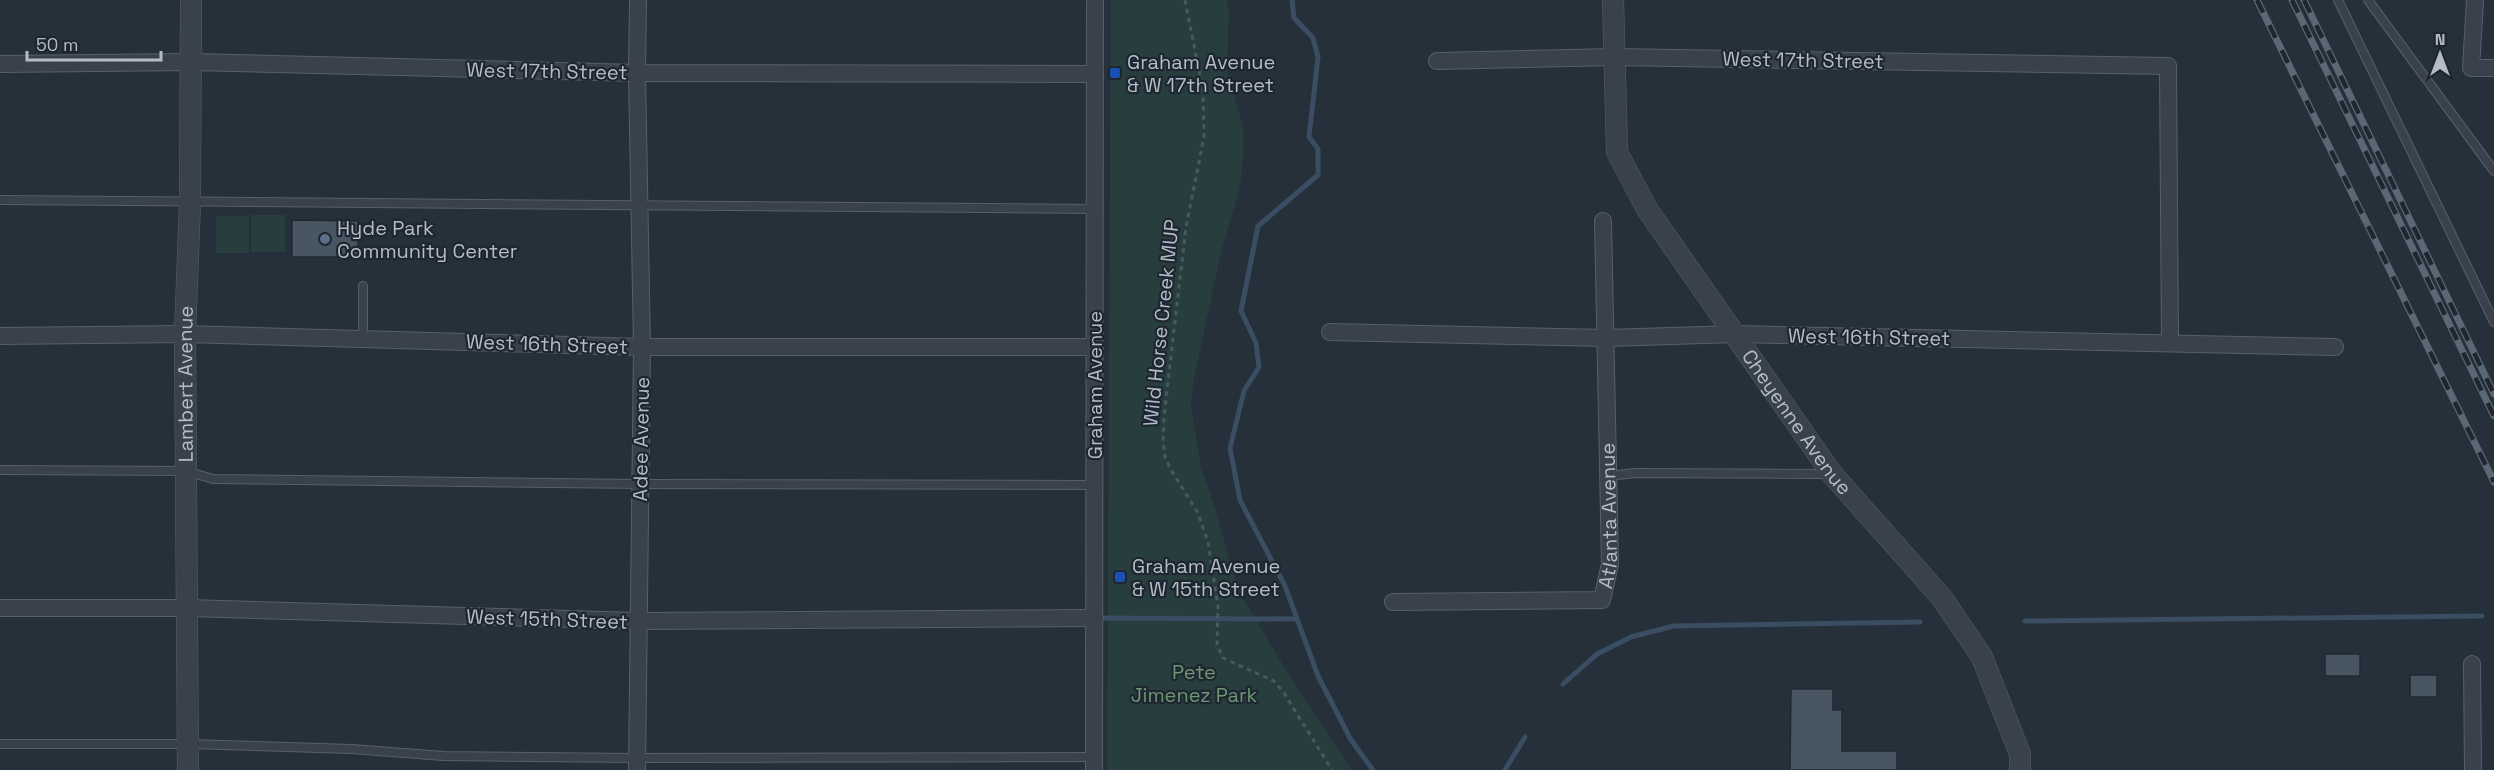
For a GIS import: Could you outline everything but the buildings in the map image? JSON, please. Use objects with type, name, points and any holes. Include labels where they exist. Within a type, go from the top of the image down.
[{"type":"street","name":"Lambert Avenue","points":[[188,770],[185,334],[190,202],[190,0]]},
{"type":"street","name":"Adee Avenue","points":[[637,764],[642,347],[637,73],[638,0]]},
{"type":"street","name":"Graham Avenue","points":[[1094,763],[1095,0]]},
{"type":"street","points":[[1612,0],[1615,57]]},
{"type":"street","points":[[2475,0],[2471,68],[2494,68]]},
{"type":"street","name":"West 17th Street","points":[[1437,61],[1615,57],[2168,66],[2170,343]]},
{"type":"street","name":"Cheyenne Avenue","points":[[1615,57],[1617,152],[1647,209],[1832,474],[1942,598],[1982,657],[2019,754],[2020,770]]},
{"type":"street","name":"West 17th Street","points":[[0,64],[191,62],[637,73],[1095,74]]},
{"type":"street","name":"Atlanta Avenue","points":[[1393,602],[1602,600],[1610,564],[1603,221]]},
{"type":"street","name":"West 16th Street","points":[[1330,332],[1606,338],[1736,334],[2335,347]]},
{"type":"street","name":"West 16th Street","points":[[0,336],[185,334],[642,347],[1095,347]]},
{"type":"street","name":"West 15th Street","points":[[0,608],[187,608],[638,621],[1095,618]]},
{"type":"street","points":[[2472,664],[2473,770]]},
{"type":"lane","points":[[2338,0],[2494,322]]},
{"type":"lane","points":[[2368,0],[2494,171]]},
{"type":"lane","points":[[0,200],[1095,209]]},
{"type":"lane","points":[[363,286],[363,339]]},
{"type":"lane","points":[[0,470],[186,471],[213,479],[640,484],[1095,485]]},
{"type":"lane","points":[[1609,476],[1635,473],[1832,474]]},
{"type":"lane","points":[[0,744],[188,744],[352,749],[443,756],[637,764],[1094,763]]},
{"type":"path","name":"Wild Horse Creek MUP","points":[[1185,0],[1203,91],[1204,137],[1186,227],[1164,416],[1165,457],[1198,513],[1208,542],[1218,606],[1217,645],[1223,658],[1274,681],[1284,693],[1332,770]]},
{"type":"green space","name":"Pete Jimenez Park","points":[[1111,0],[1226,0],[1229,14],[1227,69],[1243,127],[1243,157],[1240,187],[1220,257],[1193,383],[1191,407],[1201,467],[1238,590],[1292,680],[1352,770],[1107,770]]},
{"type":"green space","points":[[251,215],[285,215],[285,252],[251,252]]},
{"type":"green space","points":[[216,216],[249,216],[249,253],[216,253]]},
{"type":"waterway","points":[[1292,0],[1294,18],[1313,38],[1318,57],[1309,137],[1318,149],[1318,175],[1258,226],[1241,311],[1256,343],[1259,367],[1244,391],[1230,448],[1240,500],[1285,586],[1318,676],[1351,740],[1373,770]]},
{"type":"waterway","points":[[2025,621],[2482,616]]},
{"type":"waterway","points":[[1096,618],[1297,619]]},
{"type":"waterway","points":[[1563,684],[1597,654],[1631,637],[1674,626],[1920,622]]},
{"type":"waterway","points":[[1505,770],[1525,737]]},
{"type":"railway","points":[[2257,0],[2494,482]]},
{"type":"railway","points":[[2292,0],[2494,416]]},
{"type":"railway","points":[[2304,0],[2494,394]]},
{"type":"place","name":"Graham Avenue & W 17th Street","points":[[1115,73]]},
{"type":"place","name":"Hyde Park Community Center","points":[[325,239]]},
{"type":"place","name":"Graham Avenue & W 15th Street","points":[[1120,577]]}]
